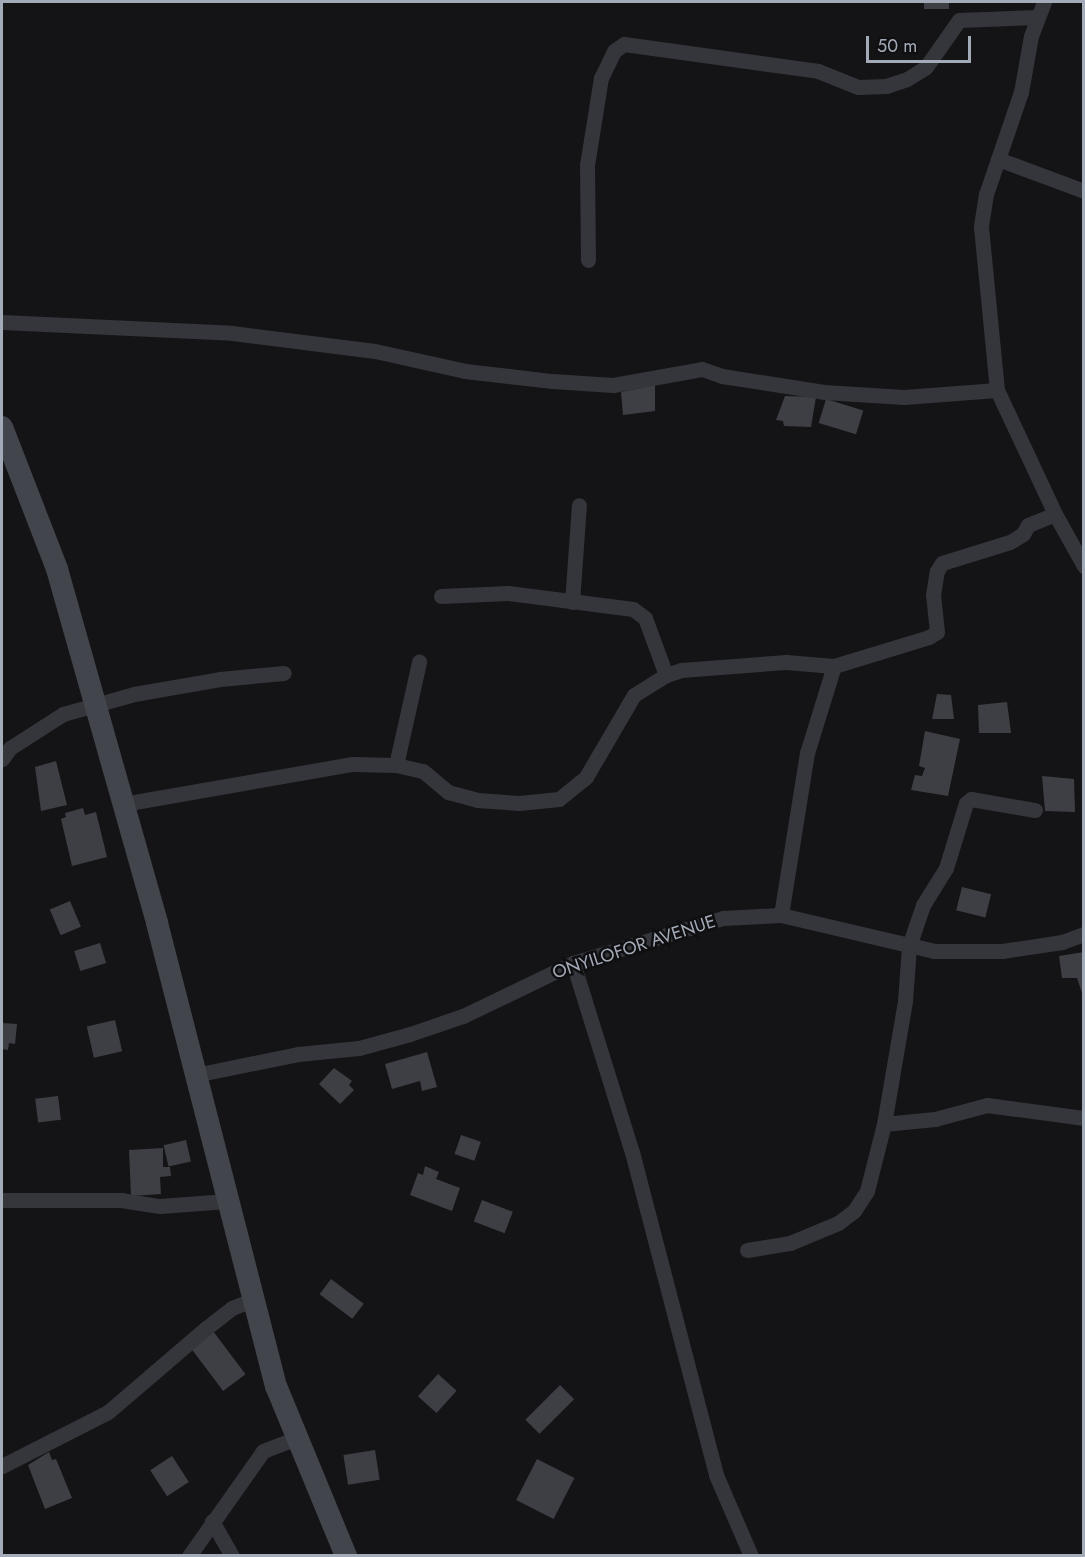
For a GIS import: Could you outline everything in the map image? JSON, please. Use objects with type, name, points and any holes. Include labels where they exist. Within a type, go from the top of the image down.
[{"type":"main road","points":[[2,427],[57,568],[123,804],[276,1386],[346,1556]]},
{"type":"street","points":[[1044,2],[1030,36],[1021,92],[998,159],[981,227],[997,390],[1055,514],[1083,566]]},
{"type":"street","points":[[588,260],[587,165],[602,78],[614,51],[624,44],[818,71],[858,87],[886,86],[907,79],[926,67],[959,20],[1038,17]]},
{"type":"street","points":[[998,159],[1083,191]]},
{"type":"street","points":[[2,322],[232,333],[375,351],[465,371],[562,382],[613,385],[695,369],[824,392],[904,397],[997,390]]},
{"type":"street","points":[[572,602],[579,505]]},
{"type":"street","points":[[123,804],[319,769],[396,765],[423,771],[448,792],[477,800],[519,803],[559,799],[585,777],[605,750],[616,720],[634,695],[666,675],[681,670],[786,662],[834,666],[937,632],[933,595],[937,571],[942,563],[1010,542],[1023,534],[1028,525],[1055,514]]},
{"type":"street","points":[[441,596],[508,593],[640,612],[666,675]]},
{"type":"street","points":[[396,765],[419,662]]},
{"type":"street","points":[[782,915],[807,753],[834,666]]},
{"type":"street","points":[[2,759],[10,748],[63,714],[145,692],[220,679],[284,673]]},
{"type":"street","points":[[747,1250],[790,1243],[838,1223],[854,1211],[867,1191],[884,1124],[905,1001],[909,946],[923,906],[946,868],[966,803],[971,799],[1035,810]]},
{"type":"street","name":"ONYILOFOR AVENUE","points":[[195,1075],[298,1054],[359,1048],[410,1034],[463,1016],[573,963],[723,918],[782,915],[934,951],[1002,951],[1062,942],[1083,934]]},
{"type":"street","points":[[573,963],[632,1152],[716,1475],[751,1556]]},
{"type":"street","points":[[884,1124],[935,1119],[987,1105],[1083,1118]]},
{"type":"street","points":[[2,1200],[121,1200],[160,1206],[227,1201]]},
{"type":"street","points":[[2,1466],[108,1412],[205,1329],[232,1308],[252,1300]]},
{"type":"street","points":[[189,1556],[263,1451],[296,1439]]},
{"type":"street","points":[[212,1521],[232,1556]]},
{"type":"building","points":[[924,2],[949,2],[949,9],[924,9]]},
{"type":"building","points":[[655,385],[655,411],[623,415],[621,392]]},
{"type":"building","points":[[785,396],[816,397],[811,427],[784,426],[783,421],[776,420]]},
{"type":"building","points":[[826,399],[863,410],[856,434],[819,423]]},
{"type":"building","points":[[937,694],[951,695],[954,719],[932,719]]},
{"type":"building","points":[[1007,702],[1011,733],[979,733],[978,705]]},
{"type":"building","points":[[925,731],[960,739],[948,796],[911,790],[915,775],[922,776],[925,768],[919,766]]},
{"type":"building","points":[[56,761],[67,805],[41,811],[35,767]]},
{"type":"building","points":[[1042,776],[1074,779],[1075,812],[1045,811]]},
{"type":"building","points":[[83,808],[85,815],[96,812],[107,857],[72,866],[61,819],[66,817],[65,813]]},
{"type":"building","points":[[962,887],[991,894],[985,918],[956,910]]},
{"type":"building","points":[[70,901],[81,927],[61,935],[50,910]]},
{"type":"building","points":[[100,943],[106,963],[80,971],[74,951]]},
{"type":"building","points":[[1084,952],[1083,996],[1077,978],[1062,978],[1059,956]]},
{"type":"building","points":[[115,1020],[122,1051],[94,1058],[87,1027]]},
{"type":"building","points":[[2,1023],[17,1024],[15,1044],[9,1043],[8,1050],[2,1049]]},
{"type":"building","points":[[427,1052],[437,1087],[422,1091],[420,1081],[392,1089],[385,1064]]},
{"type":"building","points":[[334,1068],[352,1081],[349,1085],[354,1090],[340,1104],[319,1084]]},
{"type":"building","points":[[58,1096],[61,1120],[38,1123],[35,1099]]},
{"type":"building","points":[[461,1135],[481,1142],[474,1161],[454,1154]]},
{"type":"building","points":[[186,1140],[191,1161],[169,1167],[164,1145]]},
{"type":"building","points":[[163,1148],[163,1167],[170,1167],[171,1176],[160,1177],[161,1194],[131,1196],[129,1150]]},
{"type":"building","points":[[425,1166],[439,1172],[436,1179],[460,1188],[452,1211],[410,1195],[418,1173],[423,1175]]},
{"type":"building","points":[[482,1200],[513,1212],[505,1233],[474,1221]]},
{"type":"building","points":[[331,1279],[364,1304],[352,1319],[320,1294]]},
{"type":"building","points":[[213,1331],[245,1374],[223,1391],[191,1348]]},
{"type":"building","points":[[438,1374],[457,1391],[437,1413],[418,1396]]},
{"type":"building","points":[[560,1385],[574,1399],[539,1434],[525,1420]]},
{"type":"building","points":[[375,1450],[380,1480],[348,1485],[343,1455]]},
{"type":"building","points":[[49,1452],[52,1460],[56,1459],[72,1498],[45,1509],[28,1465]]},
{"type":"building","points":[[172,1456],[189,1482],[167,1496],[150,1470]]},
{"type":"building","points":[[537,1459],[574,1478],[554,1519],[516,1500]]}]
